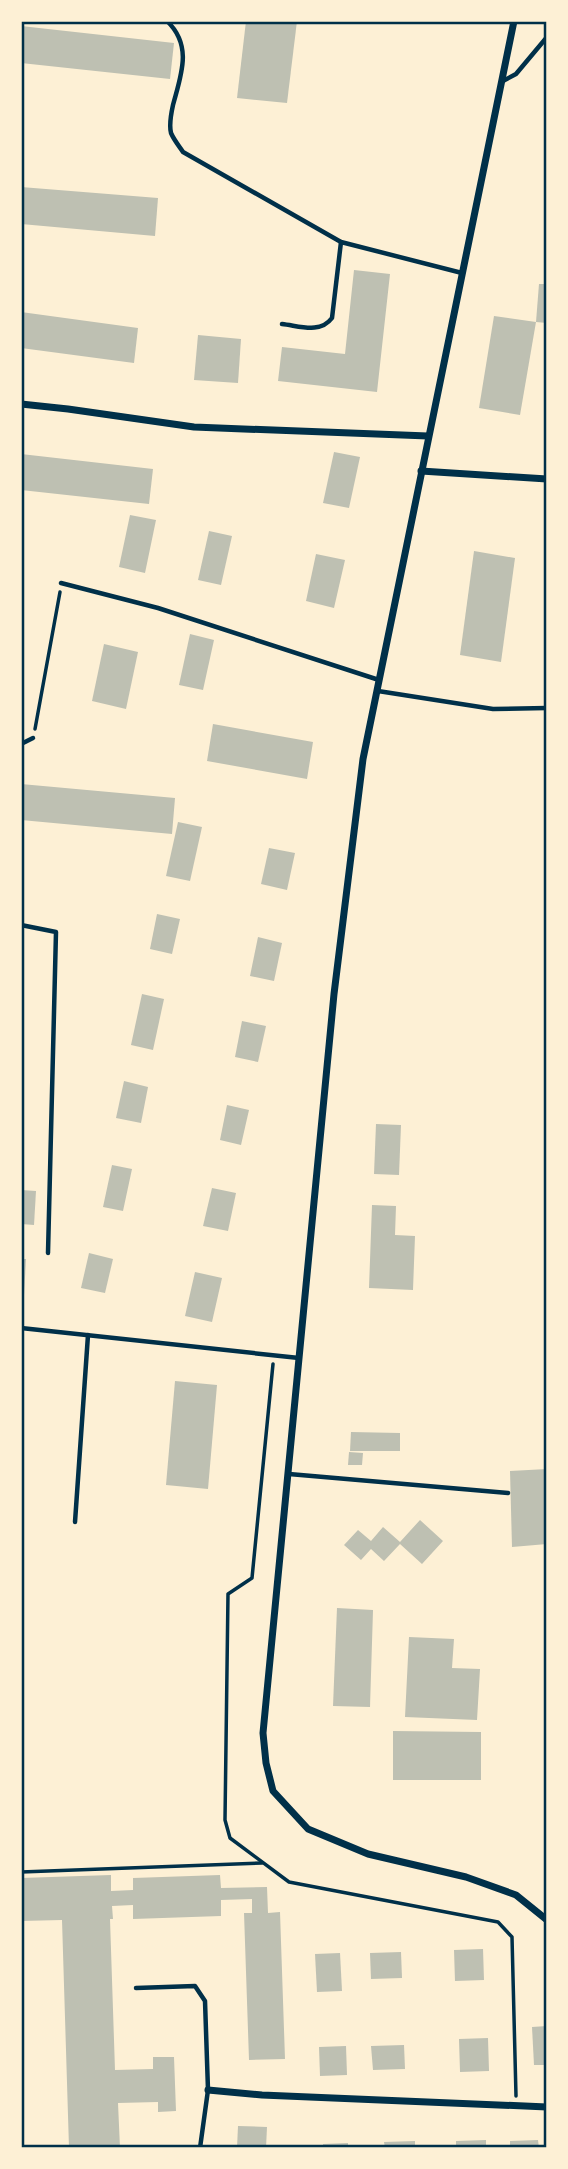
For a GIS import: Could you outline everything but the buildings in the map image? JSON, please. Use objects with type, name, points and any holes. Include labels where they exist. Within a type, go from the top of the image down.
[{"type":"street","points":[[514,21],[363,759],[334,994],[263,1733],[266,1763],[273,1791],[308,1829],[368,1854],[466,1877],[516,1895],[547,1920]]},
{"type":"street","points":[[21,404],[194,427],[428,436]]},
{"type":"street","points":[[421,471],[547,479]]},
{"type":"street","points":[[208,2090],[262,2095],[547,2107]]},
{"type":"lane","points":[[167,21],[180,39],[184,60],[170,131],[183,152],[341,242],[462,274]]},
{"type":"lane","points":[[502,82],[516,75],[547,37]]},
{"type":"lane","points":[[282,324],[318,328],[327,325],[332,318],[341,242]]},
{"type":"lane","points":[[61,583],[158,608],[379,680]]},
{"type":"lane","points":[[377,691],[494,709],[547,708]]},
{"type":"lane","points":[[21,744],[33,738]]},
{"type":"lane","points":[[21,925],[56,932],[48,1253]]},
{"type":"lane","points":[[21,1328],[299,1358]]},
{"type":"lane","points":[[75,1522],[88,1335]]},
{"type":"lane","points":[[288,1474],[509,1493]]},
{"type":"lane","points":[[136,1988],[195,1986],[205,2001],[208,2090],[200,2148]]},
{"type":"path","points":[[33,738],[61,583]]},
{"type":"path","points":[[274,1355],[252,1578],[228,1594],[225,1820],[230,1838],[289,1882],[498,1922],[512,1937],[516,2106]]},
{"type":"path","points":[[21,1872],[264,1863]]}]
